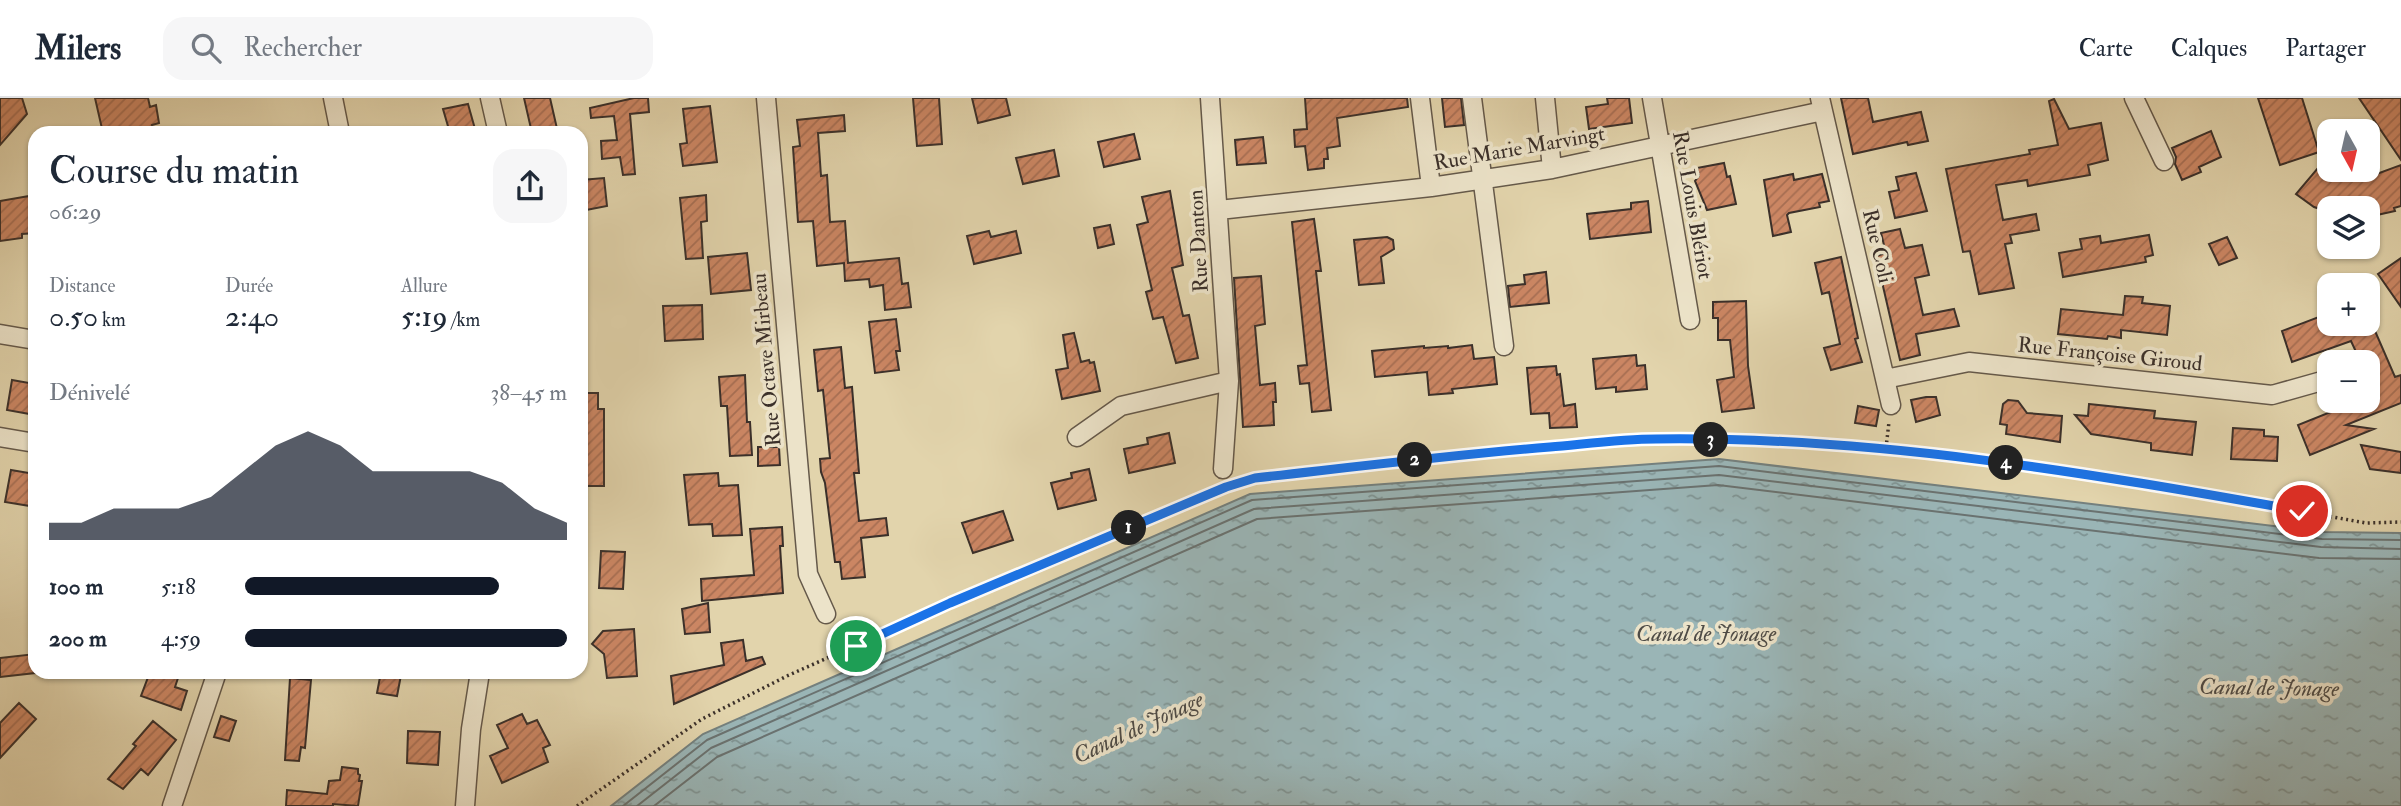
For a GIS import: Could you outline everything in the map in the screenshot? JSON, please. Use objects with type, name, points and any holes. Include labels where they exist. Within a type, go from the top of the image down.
[{"type":"street","points":[[333,98],[339,126]]},
{"type":"street","points":[[489,98],[496,126]]},
{"type":"street","name":"Rue Octave Mirbeau","points":[[766,98],[808,574],[832,618]]},
{"type":"street","name":"Rue Danton","points":[[1210,98],[1229,381],[1223,469]]},
{"type":"street","points":[[1420,98],[1431,187]]},
{"type":"street","points":[[1472,98],[1504,346]]},
{"type":"street","points":[[1545,98],[1552,169]]},
{"type":"street","name":"Rue Louis Blériot","points":[[1653,98],[1690,320]]},
{"type":"street","points":[[2134,98],[2164,161]]},
{"type":"street","name":"Rue Marie Marvingt","points":[[1219,210],[1431,187],[1552,169],[1822,104]]},
{"type":"street","name":"Rue Coli","points":[[1822,104],[1891,405]]},
{"type":"street","points":[[0,334],[28,339]]},
{"type":"street","name":"Rue Françoise Giroud","points":[[1885,379],[1969,362],[2272,395],[2317,382]]},
{"type":"street","points":[[1077,437],[1121,407],[1229,381]]},
{"type":"street","points":[[0,437],[28,442]]},
{"type":"street","points":[[172,806],[215,679]]},
{"type":"street","points":[[465,806],[471,729],[479,679]]},
{"type":"path","points":[[1886,448],[1891,405]]},
{"type":"path","points":[[577,806],[702,719],[787,676],[950,603],[1226,487],[1255,478],[1451,455],[1654,439],[1802,442],[1886,448],[2092,474],[2366,523],[2401,522]]},
{"type":"path","points":[[832,618],[856,646]]},
{"type":"water","name":"Canal de Jonage","points":[[1719,459],[2323,532],[2401,533],[2401,806],[611,806],[703,734],[1250,494]]},
{"type":"building","points":[[0,98],[22,98],[27,114],[0,145]]},
{"type":"building","points":[[95,98],[148,98],[150,107],[156,105],[159,123],[152,126],[101,126]]},
{"type":"building","points":[[524,98],[550,98],[556,126],[530,126]]},
{"type":"building","points":[[634,98],[648,98],[649,112],[630,114],[635,174],[623,175],[620,157],[602,159],[601,141],[617,140],[614,116],[591,118],[590,108]]},
{"type":"building","points":[[913,98],[939,98],[942,144],[917,146]]},
{"type":"building","points":[[972,98],[1006,98],[1010,115],[978,123]]},
{"type":"building","points":[[1305,98],[1407,98],[1408,107],[1337,118],[1340,146],[1327,148],[1328,159],[1324,159],[1324,168],[1308,170],[1305,146],[1295,147],[1294,130],[1307,129]]},
{"type":"building","points":[[1442,98],[1461,98],[1464,125],[1445,127]]},
{"type":"building","points":[[1607,98],[1629,98],[1632,123],[1589,129],[1586,107],[1608,104]]},
{"type":"building","points":[[1841,98],[1868,98],[1873,122],[1921,112],[1928,141],[1908,145],[1907,142],[1853,154]]},
{"type":"building","points":[[2258,98],[2302,98],[2317,153],[2280,165]]},
{"type":"building","points":[[2359,98],[2401,98],[2401,160],[2380,129],[2380,119],[2373,119]]},
{"type":"building","points":[[2054,99],[2069,129],[2101,123],[2108,160],[2088,165],[2090,175],[2028,186],[2027,180],[1996,185],[2003,220],[2036,214],[2039,230],[2010,235],[2012,243],[2005,244],[2014,288],[1979,294],[1970,251],[1963,252],[1946,169],[2030,154],[2029,150],[2058,145],[2049,101]]},
{"type":"building","points":[[468,104],[474,126],[448,126],[443,109]]},
{"type":"building","points":[[710,106],[717,162],[683,166],[680,144],[687,143],[683,109]]},
{"type":"building","points":[[844,115],[845,131],[818,133],[821,176],[827,175],[830,222],[845,221],[848,263],[899,258],[902,284],[908,283],[911,307],[885,310],[883,285],[870,287],[869,279],[845,281],[844,263],[817,266],[813,221],[798,222],[793,147],[800,146],[797,120]]},
{"type":"building","points":[[2211,131],[2221,157],[2199,167],[2201,172],[2182,180],[2172,148]]},
{"type":"building","points":[[1134,134],[1140,159],[1104,167],[1098,142]]},
{"type":"building","points":[[1263,137],[1266,163],[1237,165],[1235,140]]},
{"type":"building","points":[[1054,150],[1059,176],[1023,184],[1016,158]]},
{"type":"building","points":[[1724,163],[1727,177],[1730,176],[1736,204],[1707,210],[1695,181],[1699,176],[1697,168]]},
{"type":"building","points":[[2401,165],[2401,206],[2394,208],[2395,211],[2380,214],[2380,196],[2317,196],[2317,208],[2296,194],[2317,169],[2317,182],[2380,182],[2380,173]]},
{"type":"building","points":[[1916,173],[1927,211],[1895,218],[1889,192],[1899,190],[1896,177]]},
{"type":"building","points":[[1793,174],[1794,180],[1822,174],[1829,201],[1819,203],[1820,207],[1789,213],[1787,215],[1791,232],[1773,236],[1764,180]]},
{"type":"building","points":[[604,178],[607,206],[588,210],[588,179]]},
{"type":"building","points":[[1170,191],[1183,265],[1172,268],[1183,316],[1189,315],[1198,358],[1176,363],[1163,317],[1153,319],[1146,292],[1152,290],[1137,225],[1148,222],[1142,197]]},
{"type":"building","points":[[706,195],[707,221],[701,222],[703,258],[686,259],[680,198]]},
{"type":"building","points":[[28,196],[28,234],[22,234],[22,238],[0,241],[0,201]]},
{"type":"building","points":[[1648,201],[1651,232],[1590,239],[1587,214],[1631,209],[1631,203]]},
{"type":"building","points":[[1314,219],[1321,271],[1316,271],[1331,410],[1312,412],[1309,383],[1300,384],[1298,366],[1307,365],[1292,222]]},
{"type":"building","points":[[1110,225],[1114,244],[1098,248],[1094,228]]},
{"type":"building","points":[[1900,229],[1905,248],[1922,245],[1929,275],[1915,278],[1923,315],[1954,309],[1959,326],[1916,334],[1920,355],[1900,360],[1876,256],[1886,253],[1881,233]]},
{"type":"building","points":[[989,231],[991,237],[1016,231],[1021,253],[974,264],[967,236]]},
{"type":"building","points":[[2149,235],[2153,255],[2145,257],[2146,262],[2063,277],[2059,253],[2082,249],[2080,239],[2100,236],[2101,243]]},
{"type":"building","points":[[1387,237],[1393,240],[1394,249],[1381,257],[1384,283],[1359,285],[1354,240]]},
{"type":"building","points":[[2227,237],[2237,258],[2219,265],[2209,244]]},
{"type":"building","points":[[747,253],[751,290],[711,294],[708,257]]},
{"type":"building","points":[[1841,257],[1858,338],[1855,339],[1862,362],[1831,370],[1824,348],[1840,344],[1829,292],[1822,294],[1815,263]]},
{"type":"building","points":[[2401,258],[2401,307],[2380,277],[2379,273]]},
{"type":"building","points":[[1546,272],[1549,303],[1510,307],[1508,286],[1525,284],[1524,275]]},
{"type":"building","points":[[1261,276],[1265,324],[1255,326],[1260,385],[1275,383],[1274,425],[1243,427],[1234,278]]},
{"type":"building","points":[[2125,296],[2143,297],[2142,303],[2170,306],[2167,335],[2121,330],[2121,338],[2108,336],[2107,339],[2058,334],[2061,309],[2123,315]]},
{"type":"building","points":[[1746,301],[1748,366],[1754,408],[1722,412],[1717,380],[1734,377],[1730,340],[1718,340],[1718,318],[1713,318],[1713,302]]},
{"type":"building","points":[[702,305],[703,339],[665,341],[663,306]]},
{"type":"building","points":[[2317,318],[2317,336],[2377,336],[2395,377],[2401,375],[2401,403],[2380,411],[2380,350],[2355,350],[2351,341],[2326,350],[2317,350],[2317,353],[2292,362],[2282,331]]},
{"type":"building","points":[[896,319],[900,351],[896,351],[899,370],[875,373],[869,322]]},
{"type":"building","points":[[1074,333],[1081,362],[1094,362],[1100,391],[1062,399],[1056,370],[1068,368],[1063,335]]},
{"type":"building","points":[[1472,345],[1474,359],[1494,357],[1497,384],[1452,389],[1453,393],[1429,395],[1427,372],[1375,377],[1372,351]]},
{"type":"building","points":[[841,347],[845,388],[852,387],[859,473],[854,473],[859,521],[886,518],[888,535],[861,538],[865,577],[842,579],[840,562],[835,562],[825,483],[821,472],[820,459],[830,458],[823,390],[818,391],[814,350]]},
{"type":"building","points":[[1636,355],[1637,366],[1645,365],[1647,389],[1616,392],[1616,387],[1596,389],[1593,359]]},
{"type":"building","points":[[1556,366],[1557,375],[1560,374],[1564,406],[1575,404],[1577,427],[1550,428],[1549,413],[1531,414],[1527,368]]},
{"type":"building","points":[[745,375],[747,422],[750,422],[752,455],[730,456],[727,406],[721,406],[719,377]]},
{"type":"building","points":[[12,380],[28,383],[28,414],[7,410]]},
{"type":"building","points":[[588,393],[598,393],[598,409],[604,409],[604,486],[588,486]]},
{"type":"building","points":[[1936,397],[1940,415],[1916,422],[1911,400]]},
{"type":"building","points":[[2008,400],[2018,401],[2027,413],[2062,416],[2060,442],[2006,434],[2007,425],[2000,424],[2003,404]]},
{"type":"building","points":[[2089,404],[2155,411],[2154,418],[2196,422],[2192,455],[2151,450],[2151,443],[2091,434],[2075,415],[2088,416]]},
{"type":"building","points":[[1858,406],[1879,410],[1876,426],[1855,423]]},
{"type":"building","points":[[2328,413],[2376,413],[2346,425],[2374,429],[2310,455],[2298,425]]},
{"type":"building","points":[[2233,428],[2264,430],[2264,436],[2278,437],[2277,461],[2231,459]]},
{"type":"building","points":[[1169,433],[1175,463],[1129,473],[1124,449],[1148,444],[1147,438]]},
{"type":"building","points":[[2361,445],[2401,452],[2401,473],[2370,469]]},
{"type":"building","points":[[758,447],[779,447],[780,465],[758,466]]},
{"type":"building","points":[[1089,469],[1096,500],[1058,509],[1051,483],[1072,478],[1071,473]]},
{"type":"building","points":[[11,470],[28,473],[28,506],[5,502]]},
{"type":"building","points":[[718,473],[719,486],[738,485],[742,535],[713,536],[712,524],[689,525],[684,475]]},
{"type":"building","points":[[1003,511],[1013,540],[973,553],[962,523]]},
{"type":"building","points":[[782,527],[783,546],[780,546],[783,593],[702,601],[701,579],[754,575],[750,529]]},
{"type":"building","points":[[601,551],[625,552],[623,589],[599,588]]},
{"type":"building","points":[[708,603],[710,632],[685,634],[682,609]]},
{"type":"building","points":[[634,629],[637,676],[607,678],[604,654],[592,644],[603,631]]},
{"type":"building","points":[[743,640],[746,661],[762,657],[765,664],[674,704],[671,676],[724,665],[721,643]]},
{"type":"building","points":[[28,655],[28,674],[0,677],[0,658]]},
{"type":"building","points":[[147,679],[178,679],[175,687],[187,691],[181,710],[141,696]]},
{"type":"building","points":[[290,679],[311,680],[305,748],[301,747],[299,761],[285,760]]},
{"type":"building","points":[[380,679],[400,679],[397,696],[377,693]]},
{"type":"building","points":[[19,703],[36,719],[0,758],[0,723]]},
{"type":"building","points":[[522,714],[527,724],[537,720],[550,745],[543,748],[548,762],[502,783],[490,756],[508,748],[497,725]]},
{"type":"building","points":[[221,716],[236,721],[229,741],[214,737]]},
{"type":"building","points":[[153,721],[176,740],[148,775],[141,769],[123,789],[108,779]]},
{"type":"building","points":[[408,731],[440,732],[438,765],[407,763]]},
{"type":"building","points":[[342,767],[358,769],[359,781],[362,781],[358,806],[286,806],[287,790],[327,794],[329,781],[340,780]]},
{"type":"route","points":[[856,646],[950,603],[1226,487],[1255,478],[1451,455],[1654,439],[1802,442],[1886,448],[2092,474],[2302,511]]}]
